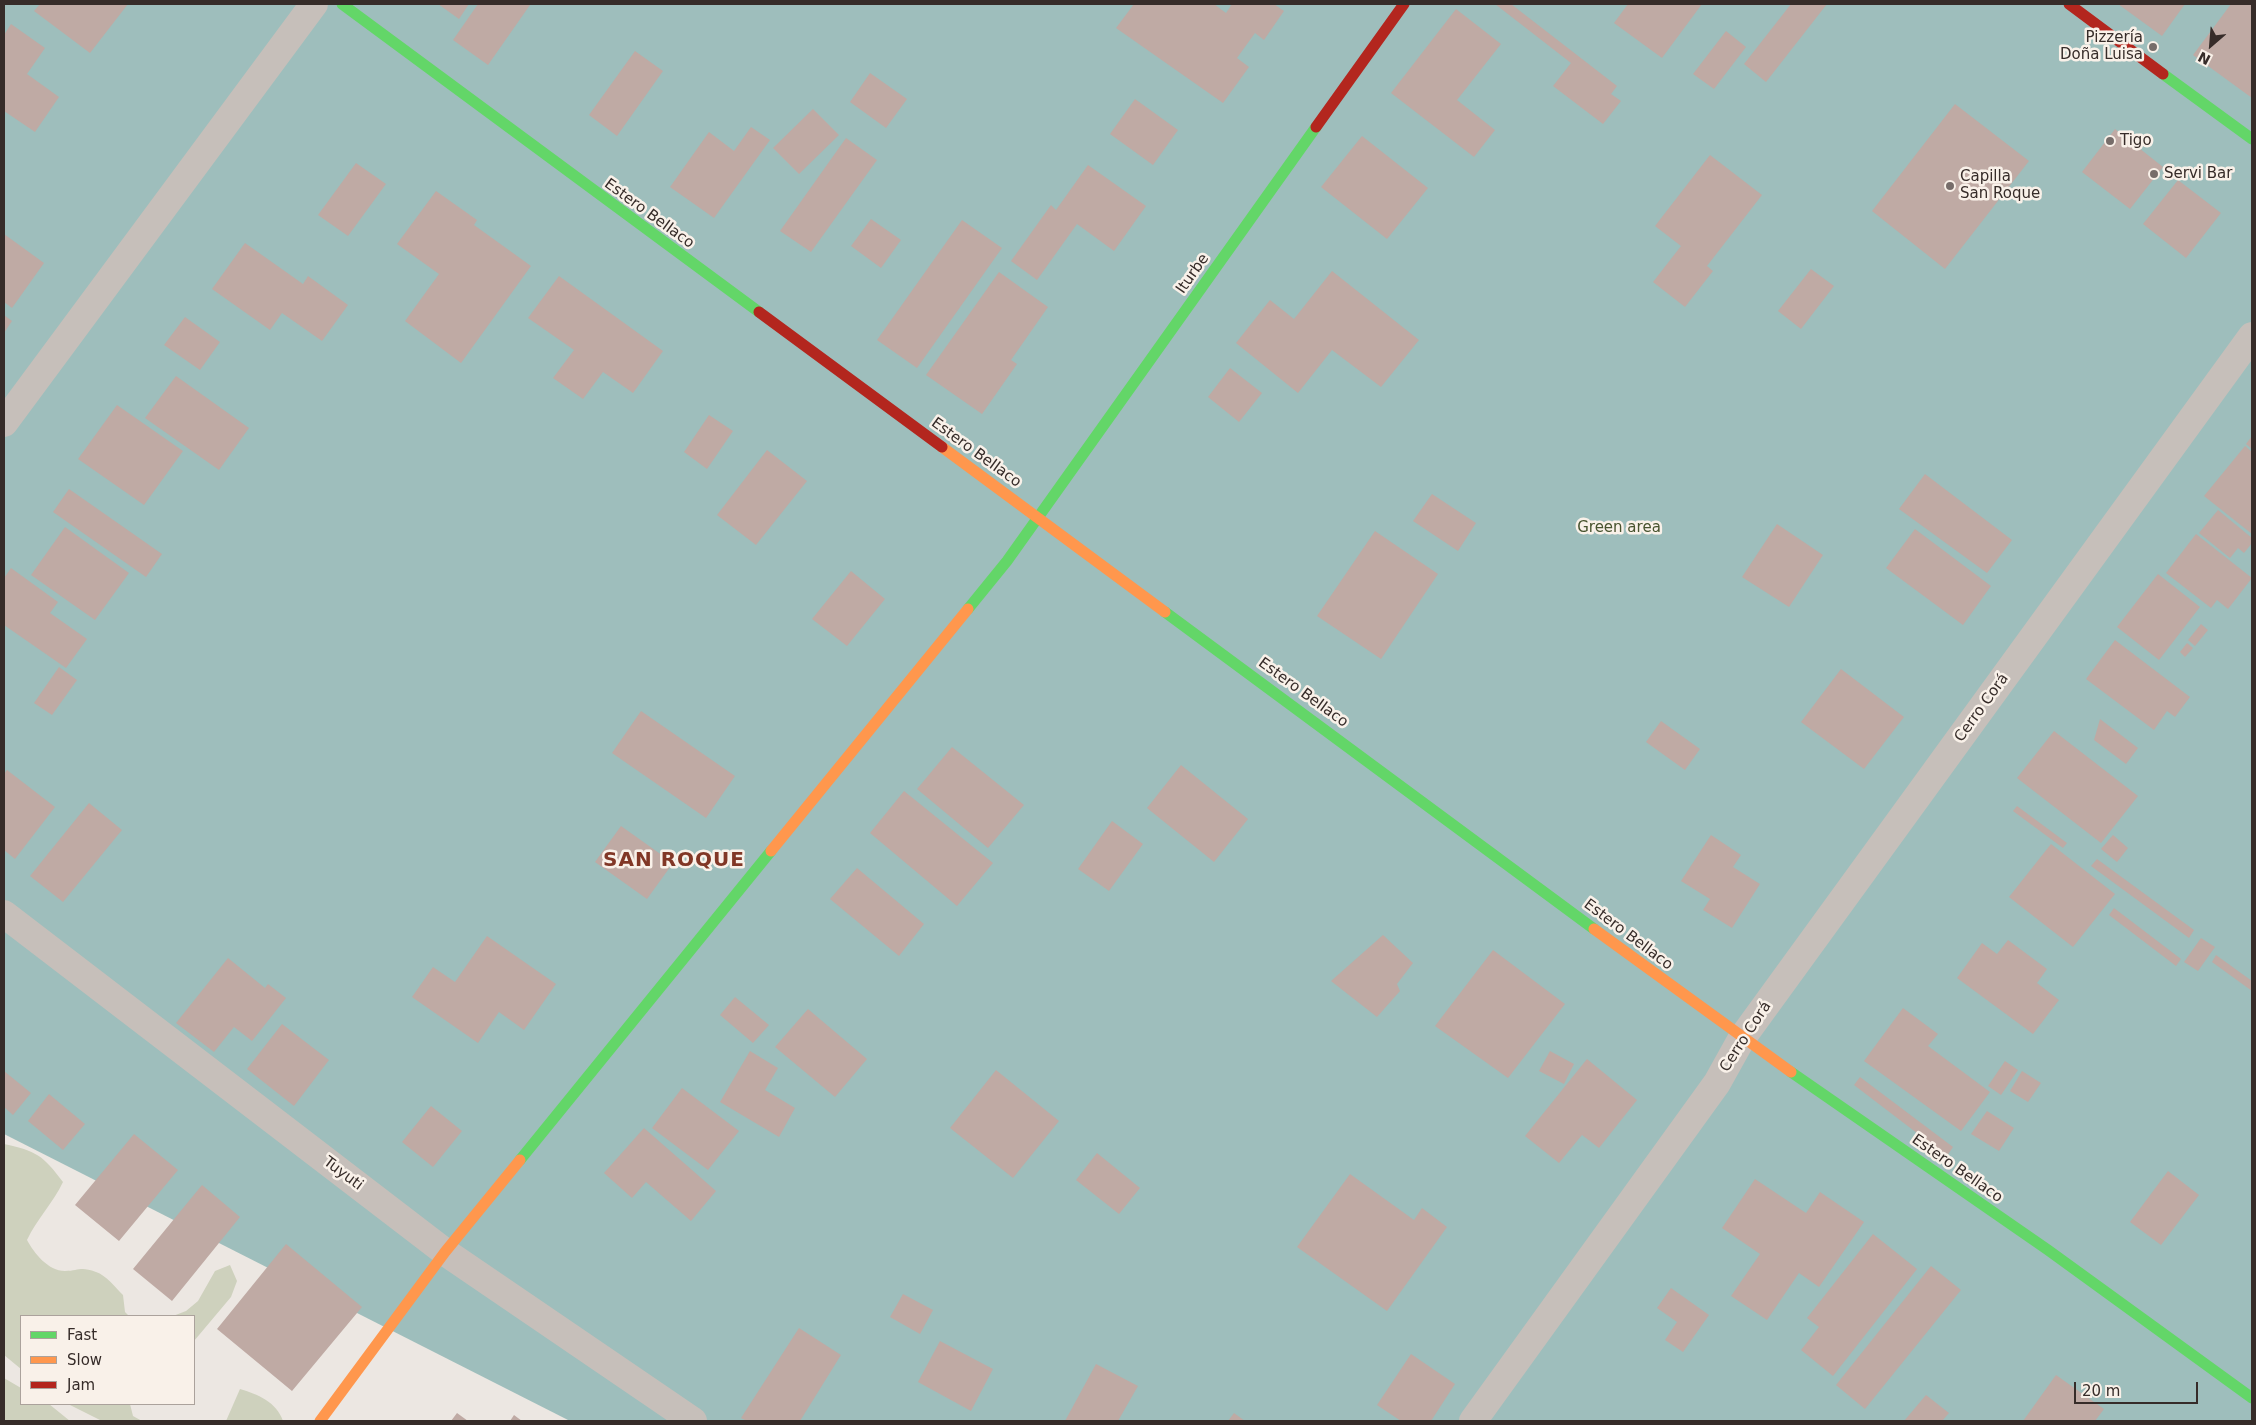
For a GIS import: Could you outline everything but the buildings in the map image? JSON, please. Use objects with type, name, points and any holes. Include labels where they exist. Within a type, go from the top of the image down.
[{"type":"main road","name":"Estero Bellaco","points":[[342,4],[1742,1038],[2048,1250],[2252,1398]]},
{"type":"main road","name":"Iturbe","points":[[320,1421],[445,1252],[1007,562],[1404,4]]},
{"type":"main road","points":[[2069,4],[2252,139]]},
{"type":"street","points":[[4,423],[307,12]]},
{"type":"street","name":"Cerro Corá","points":[[1473,1421],[1717,1083],[1742,1038],[2252,336]]},
{"type":"street","name":"Tuyuti","points":[[4,914],[445,1252],[693,1421]]},
{"type":"green space","points":[[4,1144],[24,1149],[38,1156],[50,1166],[63,1182],[27,1240],[34,1250],[47,1265],[53,1268],[65,1271],[86,1269],[103,1276],[123,1295],[125,1312],[128,1315],[20,1315],[20,1368],[4,1355]]},
{"type":"green space","points":[[230,1265],[237,1281],[231,1297],[195,1340],[195,1315],[176,1315],[186,1311],[198,1301],[215,1271]]},
{"type":"green space","points":[[4,1378],[20,1387],[20,1405],[50,1405],[70,1421],[4,1421]]},
{"type":"green space","points":[[240,1389],[266,1400],[276,1409],[283,1421],[226,1421]]},
{"type":"green space","points":[[70,1405],[130,1405],[133,1416],[142,1421],[102,1421]]},
{"type":"water","points":[[4,4],[2252,4],[2252,1421],[570,1421],[4,1134]]},
{"type":"traffic: fast","points":[[342,4],[759,312]]},
{"type":"traffic: fast","points":[[2163,74],[2252,139]]},
{"type":"traffic: fast","points":[[968,609],[1007,561],[1316,127]]},
{"type":"traffic: fast","points":[[1165,612],[1594,929]]},
{"type":"traffic: fast","points":[[520,1160],[771,851]]},
{"type":"traffic: fast","points":[[1791,1072],[2048,1250],[2252,1398]]},
{"type":"traffic: slow","points":[[942,447],[1165,612]]},
{"type":"traffic: slow","points":[[771,851],[968,609]]},
{"type":"traffic: slow","points":[[1594,929],[1791,1072]]},
{"type":"traffic: slow","points":[[320,1421],[445,1252],[520,1160]]},
{"type":"traffic: jam","points":[[1316,127],[1404,4]]},
{"type":"traffic: jam","points":[[2069,4],[2163,74]]},
{"type":"traffic: jam","points":[[759,312],[942,447]]},
{"type":"place","name":"Pizzería Doña Luisa","points":[[2153,47]]},
{"type":"place","name":"Tigo","points":[[2110,141]]},
{"type":"place","name":"Servi Bar","points":[[2154,174]]},
{"type":"place","name":"Capilla San Roque","points":[[1950,186]]},
{"type":"district","name":"SAN ROQUE","points":[[674,861]]},
{"type":"park label","name":"Green area","points":[[1619,528]]}]
